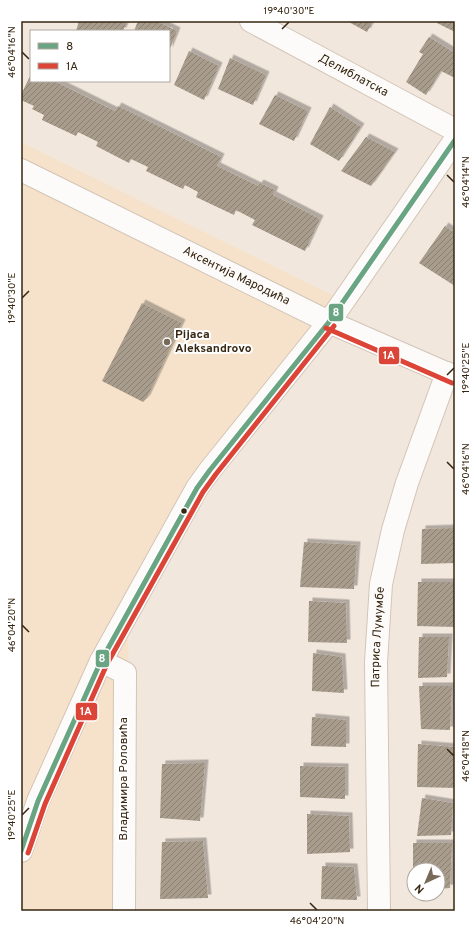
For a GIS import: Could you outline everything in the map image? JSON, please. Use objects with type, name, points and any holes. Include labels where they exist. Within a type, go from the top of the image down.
[{"type":"street","name":"Делиблатска","points":[[251,21],[455,130]]},
{"type":"street","points":[[21,852],[38,801],[101,661],[197,488],[329,322],[455,140]]},
{"type":"street","name":"Аксентија Мародића","points":[[21,170],[329,322],[451,375]]},
{"type":"street","name":"Патриса Лумумбе","points":[[379,911],[376,662],[381,584],[393,530],[407,483],[451,375]]},
{"type":"street","name":"Владимира Роловића","points":[[101,661],[125,674],[124,911]]},
{"type":"shaded area","points":[[21,142],[334,296],[127,602],[136,911],[21,911]]},
{"type":"building","points":[[79,21],[127,21],[123,30],[76,30]]},
{"type":"building","points":[[138,21],[157,21],[177,31],[170,48],[170,30],[134,30]]},
{"type":"building","points":[[347,21],[373,21],[367,32]]},
{"type":"building","points":[[438,21],[455,21],[455,32],[437,23]]},
{"type":"building","points":[[429,37],[455,53],[455,74],[453,77],[441,71],[426,95],[406,82],[423,54],[419,52]]},
{"type":"building","points":[[189,51],[219,66],[204,100],[174,85]]},
{"type":"building","points":[[230,58],[266,75],[253,105],[218,89]]},
{"type":"building","points":[[30,76],[30,82],[56,82],[115,111],[118,106],[221,157],[217,166],[258,186],[260,183],[275,190],[273,195],[320,219],[305,251],[252,225],[255,220],[236,210],[234,215],[196,197],[198,192],[185,185],[183,189],[146,171],[148,167],[131,159],[129,163],[96,146],[98,142],[78,132],[76,136],[42,120],[44,115],[32,109],[34,106],[21,100],[21,95]]},
{"type":"building","points":[[275,95],[308,111],[294,141],[259,124]]},
{"type":"building","points":[[330,107],[361,127],[339,161],[310,144]]},
{"type":"building","points":[[366,137],[395,152],[371,186],[341,171]]},
{"type":"building","points":[[445,226],[455,233],[455,286],[419,263]]},
{"type":"building","points":[[142,303],[182,323],[147,398],[143,402],[102,381]]},
{"type":"building","points":[[455,528],[455,563],[421,564],[422,529]]},
{"type":"building","points":[[304,542],[357,545],[354,589],[300,587]]},
{"type":"building","points":[[418,582],[455,582],[455,627],[417,626]]},
{"type":"building","points":[[309,601],[346,603],[347,643],[308,642]]},
{"type":"building","points":[[419,637],[449,637],[447,677],[418,678]]},
{"type":"building","points":[[313,653],[342,657],[344,693],[312,691]]},
{"type":"building","points":[[419,686],[452,686],[450,730],[421,729]]},
{"type":"building","points":[[312,717],[346,720],[346,747],[311,746]]},
{"type":"building","points":[[418,744],[455,747],[455,788],[417,787]]},
{"type":"building","points":[[205,763],[200,821],[160,818],[162,764]]},
{"type":"building","points":[[300,766],[345,767],[345,799],[300,797]]},
{"type":"building","points":[[422,798],[453,803],[451,835],[417,836]]},
{"type":"building","points":[[307,814],[349,816],[350,852],[307,854]]},
{"type":"building","points":[[203,841],[208,898],[160,899],[162,842]]},
{"type":"building","points":[[413,843],[452,843],[450,888],[446,888],[446,862],[413,862]]},
{"type":"building","points":[[322,866],[354,867],[357,900],[321,899]]},
{"type":"transit line","name":"8","points":[[21,851],[38,801],[101,661],[197,488],[329,322],[455,140]]},
{"type":"transit line","name":"1A","points":[[28,853],[45,804],[107,664],[203,492],[334,326]]},
{"type":"transit line","name":"1A","points":[[326,328],[452,383]]},
{"type":"place","name":"Pijaca Aleksandrovo","points":[[167,342]]}]
